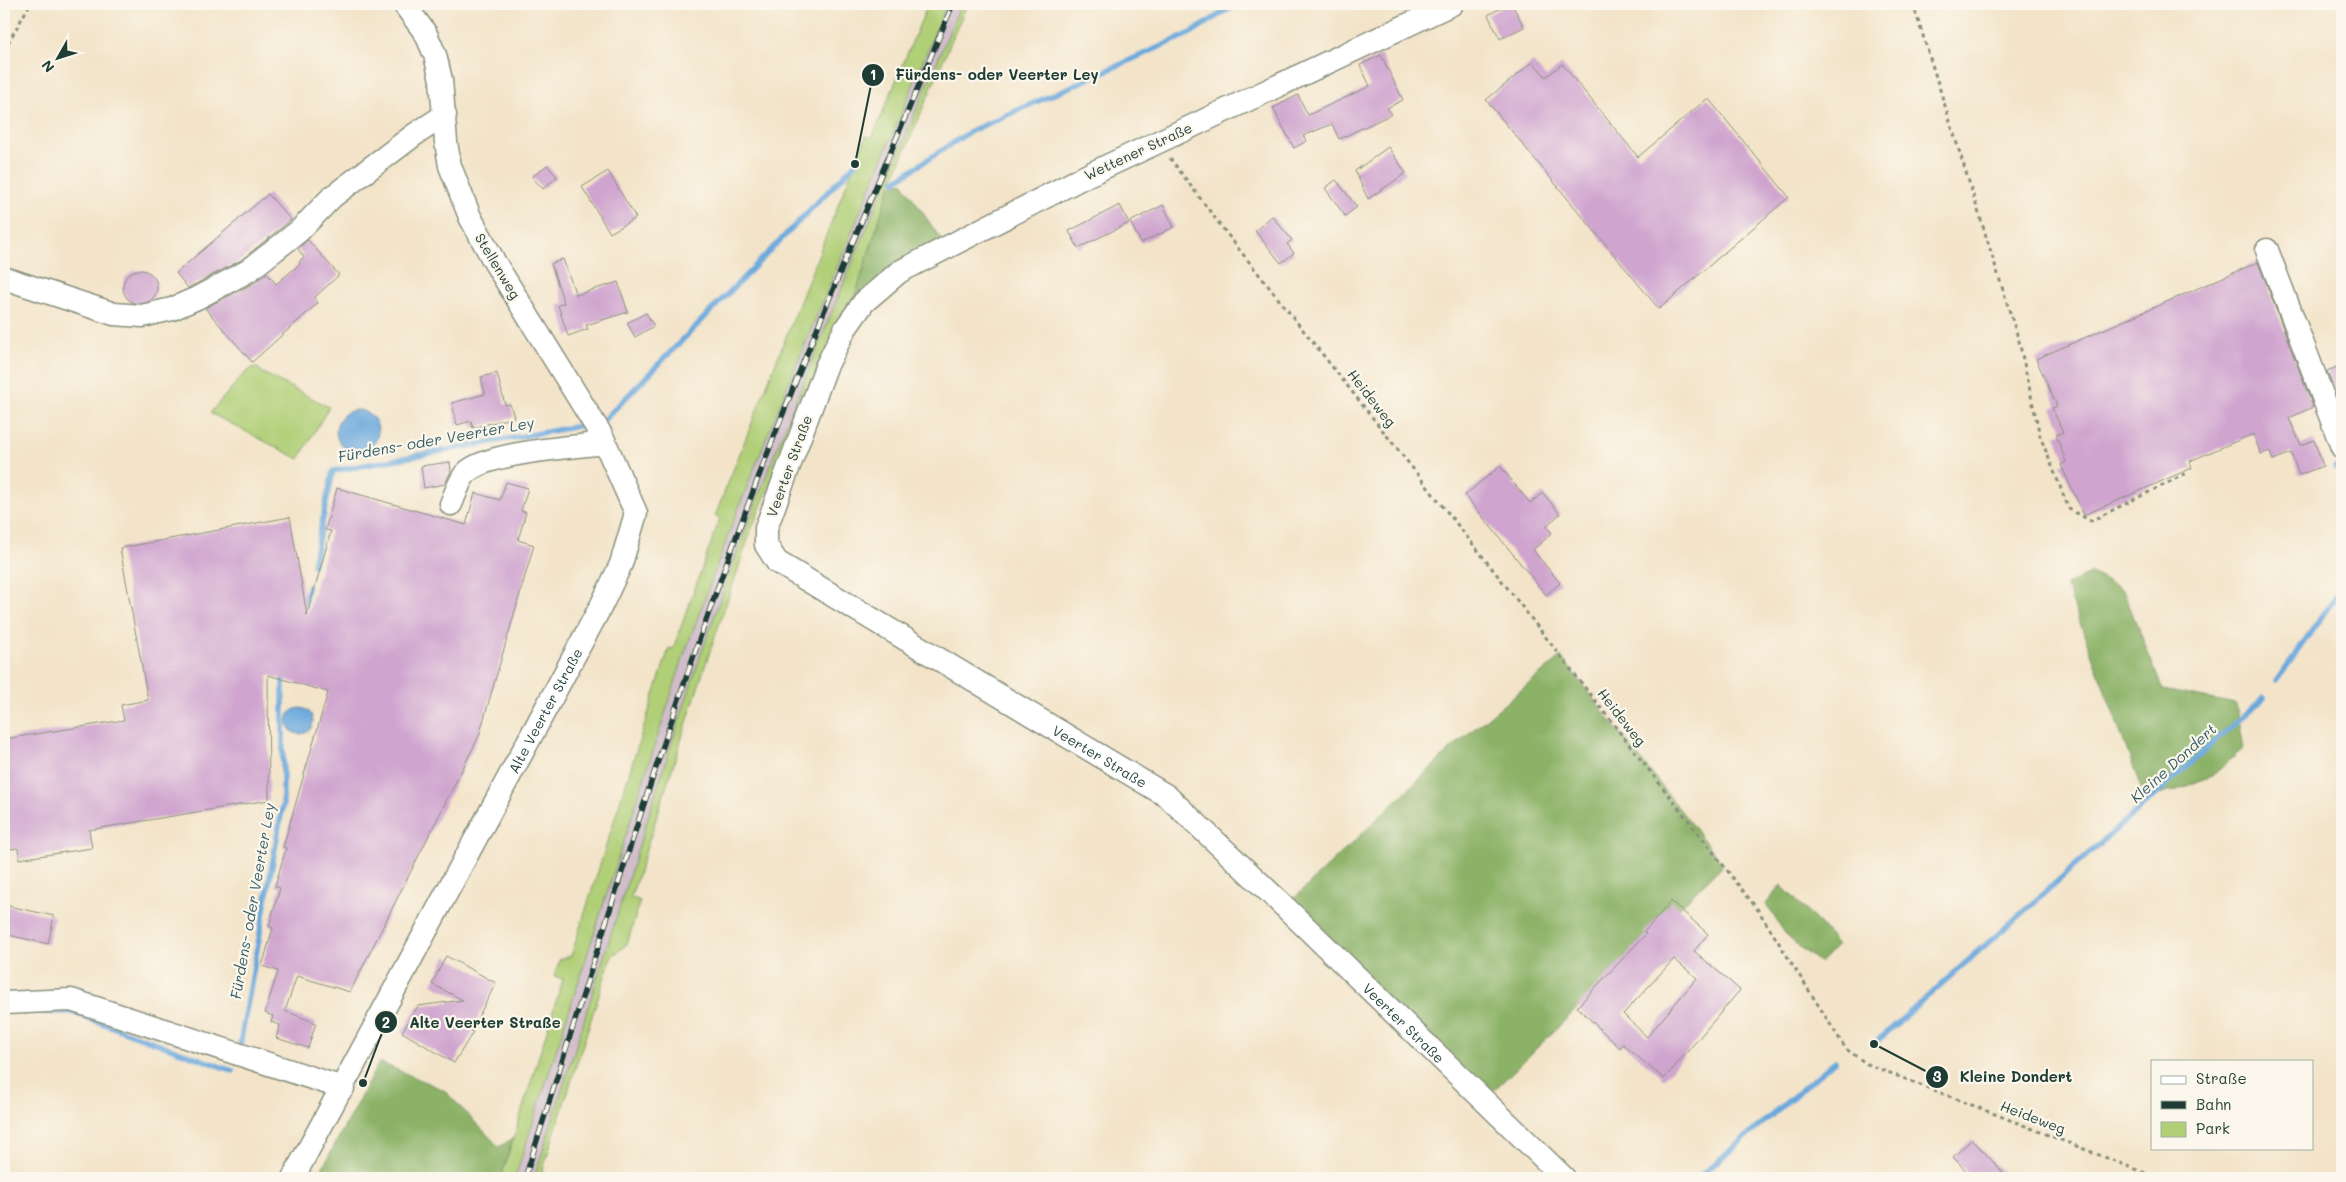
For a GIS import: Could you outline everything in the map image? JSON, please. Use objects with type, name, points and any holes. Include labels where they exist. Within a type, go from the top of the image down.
[{"type":"street","name":"Stellenweg","points":[[404,4],[426,34],[435,55],[441,80],[450,166],[470,217],[605,443],[636,513]]},
{"type":"street","name":"Wettener Straße","points":[[845,329],[864,302],[899,272],[1158,141],[1452,4]]},
{"type":"street","points":[[4,278],[114,314],[142,316],[172,309],[248,271],[299,231],[332,198],[414,135],[445,116]]},
{"type":"street","points":[[2267,250],[2342,447]]},
{"type":"street","name":"Veerter Straße","points":[[845,329],[826,367],[766,528],[766,545],[777,562],[1167,796],[1285,907],[1564,1178]]},
{"type":"street","points":[[451,504],[466,474],[475,466],[502,457],[605,443]]},
{"type":"street","name":"Alte Veerter Straße","points":[[294,1178],[601,606],[622,564],[636,513]]},
{"type":"street","points":[[4,1003],[71,1000],[343,1088]]},
{"type":"path","points":[[4,50],[30,4]]},
{"type":"path","points":[[1914,4],[2019,341],[2040,436],[2069,509],[2091,521],[2189,472]]},
{"type":"path","name":"Heideweg","points":[[1158,141],[1227,234],[1508,588],[1752,903],[1846,1049],[1866,1064],[2158,1178]]},
{"type":"shaded area","points":[[947,4],[961,4],[797,396],[699,663],[534,1178],[515,1178],[684,655],[733,522],[780,404]]},
{"type":"green space","points":[[928,4],[947,4],[780,404],[733,522],[684,655],[515,1178],[501,1178],[563,979],[554,976],[560,959],[571,956],[669,648],[673,649],[720,518],[715,516],[858,155],[866,136],[872,138]]},
{"type":"green space","points":[[961,4],[967,4],[890,186],[854,299],[822,359],[752,528],[705,666],[631,897],[640,901],[627,944],[611,957],[540,1178],[534,1178],[677,727],[727,579],[824,331]]},
{"type":"green space","points":[[902,182],[942,241],[854,299],[890,186]]},
{"type":"green space","points":[[255,366],[263,373],[329,407],[299,459],[210,413],[242,376]]},
{"type":"green space","points":[[2092,573],[2123,590],[2163,690],[2236,704],[2244,748],[2213,775],[2175,791],[2144,796],[2066,585]]},
{"type":"green space","points":[[1561,657],[1723,865],[1484,1100],[1285,907],[1456,744]]},
{"type":"green space","points":[[1781,885],[1821,925],[1837,945],[1820,963],[1788,938],[1766,904]]},
{"type":"green space","points":[[379,1062],[444,1090],[499,1147],[513,1138],[501,1178],[317,1178]]},
{"type":"water","points":[[361,410],[369,413],[375,419],[378,431],[375,443],[369,449],[353,452],[345,449],[339,443],[336,427],[339,419],[345,413]]},
{"type":"water","points":[[300,708],[309,712],[313,721],[309,730],[300,734],[291,730],[287,721],[291,712]]},
{"type":"building","points":[[1512,4],[1524,27],[1500,39],[1488,15]]},
{"type":"building","points":[[1381,55],[1403,100],[1387,108],[1392,114],[1339,139],[1332,124],[1303,136],[1307,141],[1294,148],[1273,108],[1298,95],[1308,115],[1370,86],[1360,65]]},
{"type":"building","points":[[1533,62],[1546,77],[1562,64],[1638,157],[1708,98],[1789,197],[1659,309],[1486,100]]},
{"type":"building","points":[[1388,147],[1406,173],[1368,199],[1355,171]]},
{"type":"building","points":[[547,165],[557,177],[543,189],[532,177]]},
{"type":"building","points":[[608,171],[636,218],[610,233],[582,187]]},
{"type":"building","points":[[1336,180],[1357,207],[1345,216],[1325,188]]},
{"type":"building","points":[[268,194],[291,220],[241,260],[188,288],[176,273]]},
{"type":"building","points":[[1120,205],[1129,223],[1078,248],[1069,231]]},
{"type":"building","points":[[1163,205],[1174,227],[1141,243],[1130,222]]},
{"type":"building","points":[[1272,216],[1292,240],[1287,244],[1294,253],[1281,263],[1255,231]]},
{"type":"building","points":[[308,240],[339,275],[314,298],[318,303],[252,362],[205,308],[254,283],[267,273],[276,284],[300,264],[299,262],[304,257],[298,249]]},
{"type":"building","points":[[563,259],[576,295],[618,282],[628,312],[586,325],[588,329],[568,336],[558,305],[564,303],[551,264]]},
{"type":"building","points":[[2258,262],[2313,407],[2289,418],[2301,445],[2314,440],[2323,466],[2299,475],[2291,453],[2273,460],[2270,451],[2261,454],[2253,434],[2190,461],[2192,468],[2084,515],[2061,465],[2066,462],[2056,435],[2063,432],[2052,408],[2057,406],[2036,359]]},
{"type":"building","points":[[140,270],[152,275],[157,287],[152,299],[140,304],[128,299],[123,287],[128,275]]},
{"type":"building","points":[[646,313],[654,326],[635,337],[627,323]]},
{"type":"building","points":[[2342,365],[2342,395],[2337,397],[2327,371]]},
{"type":"building","points":[[497,373],[505,405],[510,404],[514,417],[473,428],[471,421],[457,425],[452,403],[485,394],[481,377]]},
{"type":"building","points":[[450,462],[451,471],[445,484],[424,488],[421,466]]},
{"type":"building","points":[[1500,466],[1530,503],[1543,493],[1560,514],[1546,526],[1552,533],[1533,550],[1560,583],[1546,595],[1465,495]]},
{"type":"building","points":[[506,482],[528,488],[521,511],[526,512],[518,540],[534,545],[479,736],[350,992],[297,976],[285,1011],[316,1023],[308,1048],[276,1038],[280,1025],[271,1022],[273,1016],[265,1013],[278,971],[262,966],[273,928],[269,926],[280,888],[275,886],[286,848],[283,847],[328,692],[268,675],[269,800],[89,830],[92,848],[19,859],[18,848],[10,849],[9,843],[4,844],[4,828],[7,828],[4,805],[4,739],[124,720],[121,705],[148,700],[120,548],[290,517],[307,615],[331,531],[325,530],[337,488],[466,525],[475,493],[500,500]]},
{"type":"building","points":[[1671,901],[1708,934],[1694,951],[1740,990],[1664,1079],[1623,1044],[1620,1048],[1577,1007],[1646,934],[1644,932]],"holes":[[[1674,959],[1697,978],[1647,1037],[1623,1014]]]},
{"type":"building","points":[[4,905],[54,916],[48,944],[4,934]]},
{"type":"building","points":[[446,956],[496,983],[471,1031],[473,1032],[454,1063],[402,1032],[418,1006],[463,1000],[432,984]]},
{"type":"building","points":[[1972,1139],[2008,1178],[1973,1178],[1953,1157]]},
{"type":"waterway","name":"Fürdens- oder Veerter Ley","points":[[895,181],[971,131],[1191,33],[1236,4]]},
{"type":"waterway","name":"Fürdens- oder Veerter Ley","points":[[603,421],[855,164]]},
{"type":"waterway","name":"Fürdens- oder Veerter Ley","points":[[313,565],[333,471],[579,426]]},
{"type":"waterway","name":"Kleine Dondert","points":[[2335,467],[2342,472]]},
{"type":"waterway","name":"Fürdens- oder Veerter Ley","points":[[303,609],[308,587]]},
{"type":"waterway","name":"Kleine Dondert","points":[[2277,680],[2342,588]]},
{"type":"waterway","name":"Fürdens- oder Veerter Ley","points":[[240,1045],[283,804],[283,671]]},
{"type":"waterway","name":"Kleine Dondert","points":[[1874,1044],[2264,698]]},
{"type":"waterway","name":"Fürdens- oder Veerter Ley","points":[[41,1012],[71,1012],[233,1071]]},
{"type":"waterway","name":"Kleine Dondert","points":[[1698,1178],[1835,1061]]},
{"type":"railway","points":[[525,1178],[650,785],[731,551],[811,344],[953,4]]},
{"type":"place","name":"Fürdens- oder Veerter Ley","points":[[855,164]]},
{"type":"place","name":"Kleine Dondert","points":[[1874,1044]]},
{"type":"place","name":"Alte Veerter Straße","points":[[363,1083]]}]
